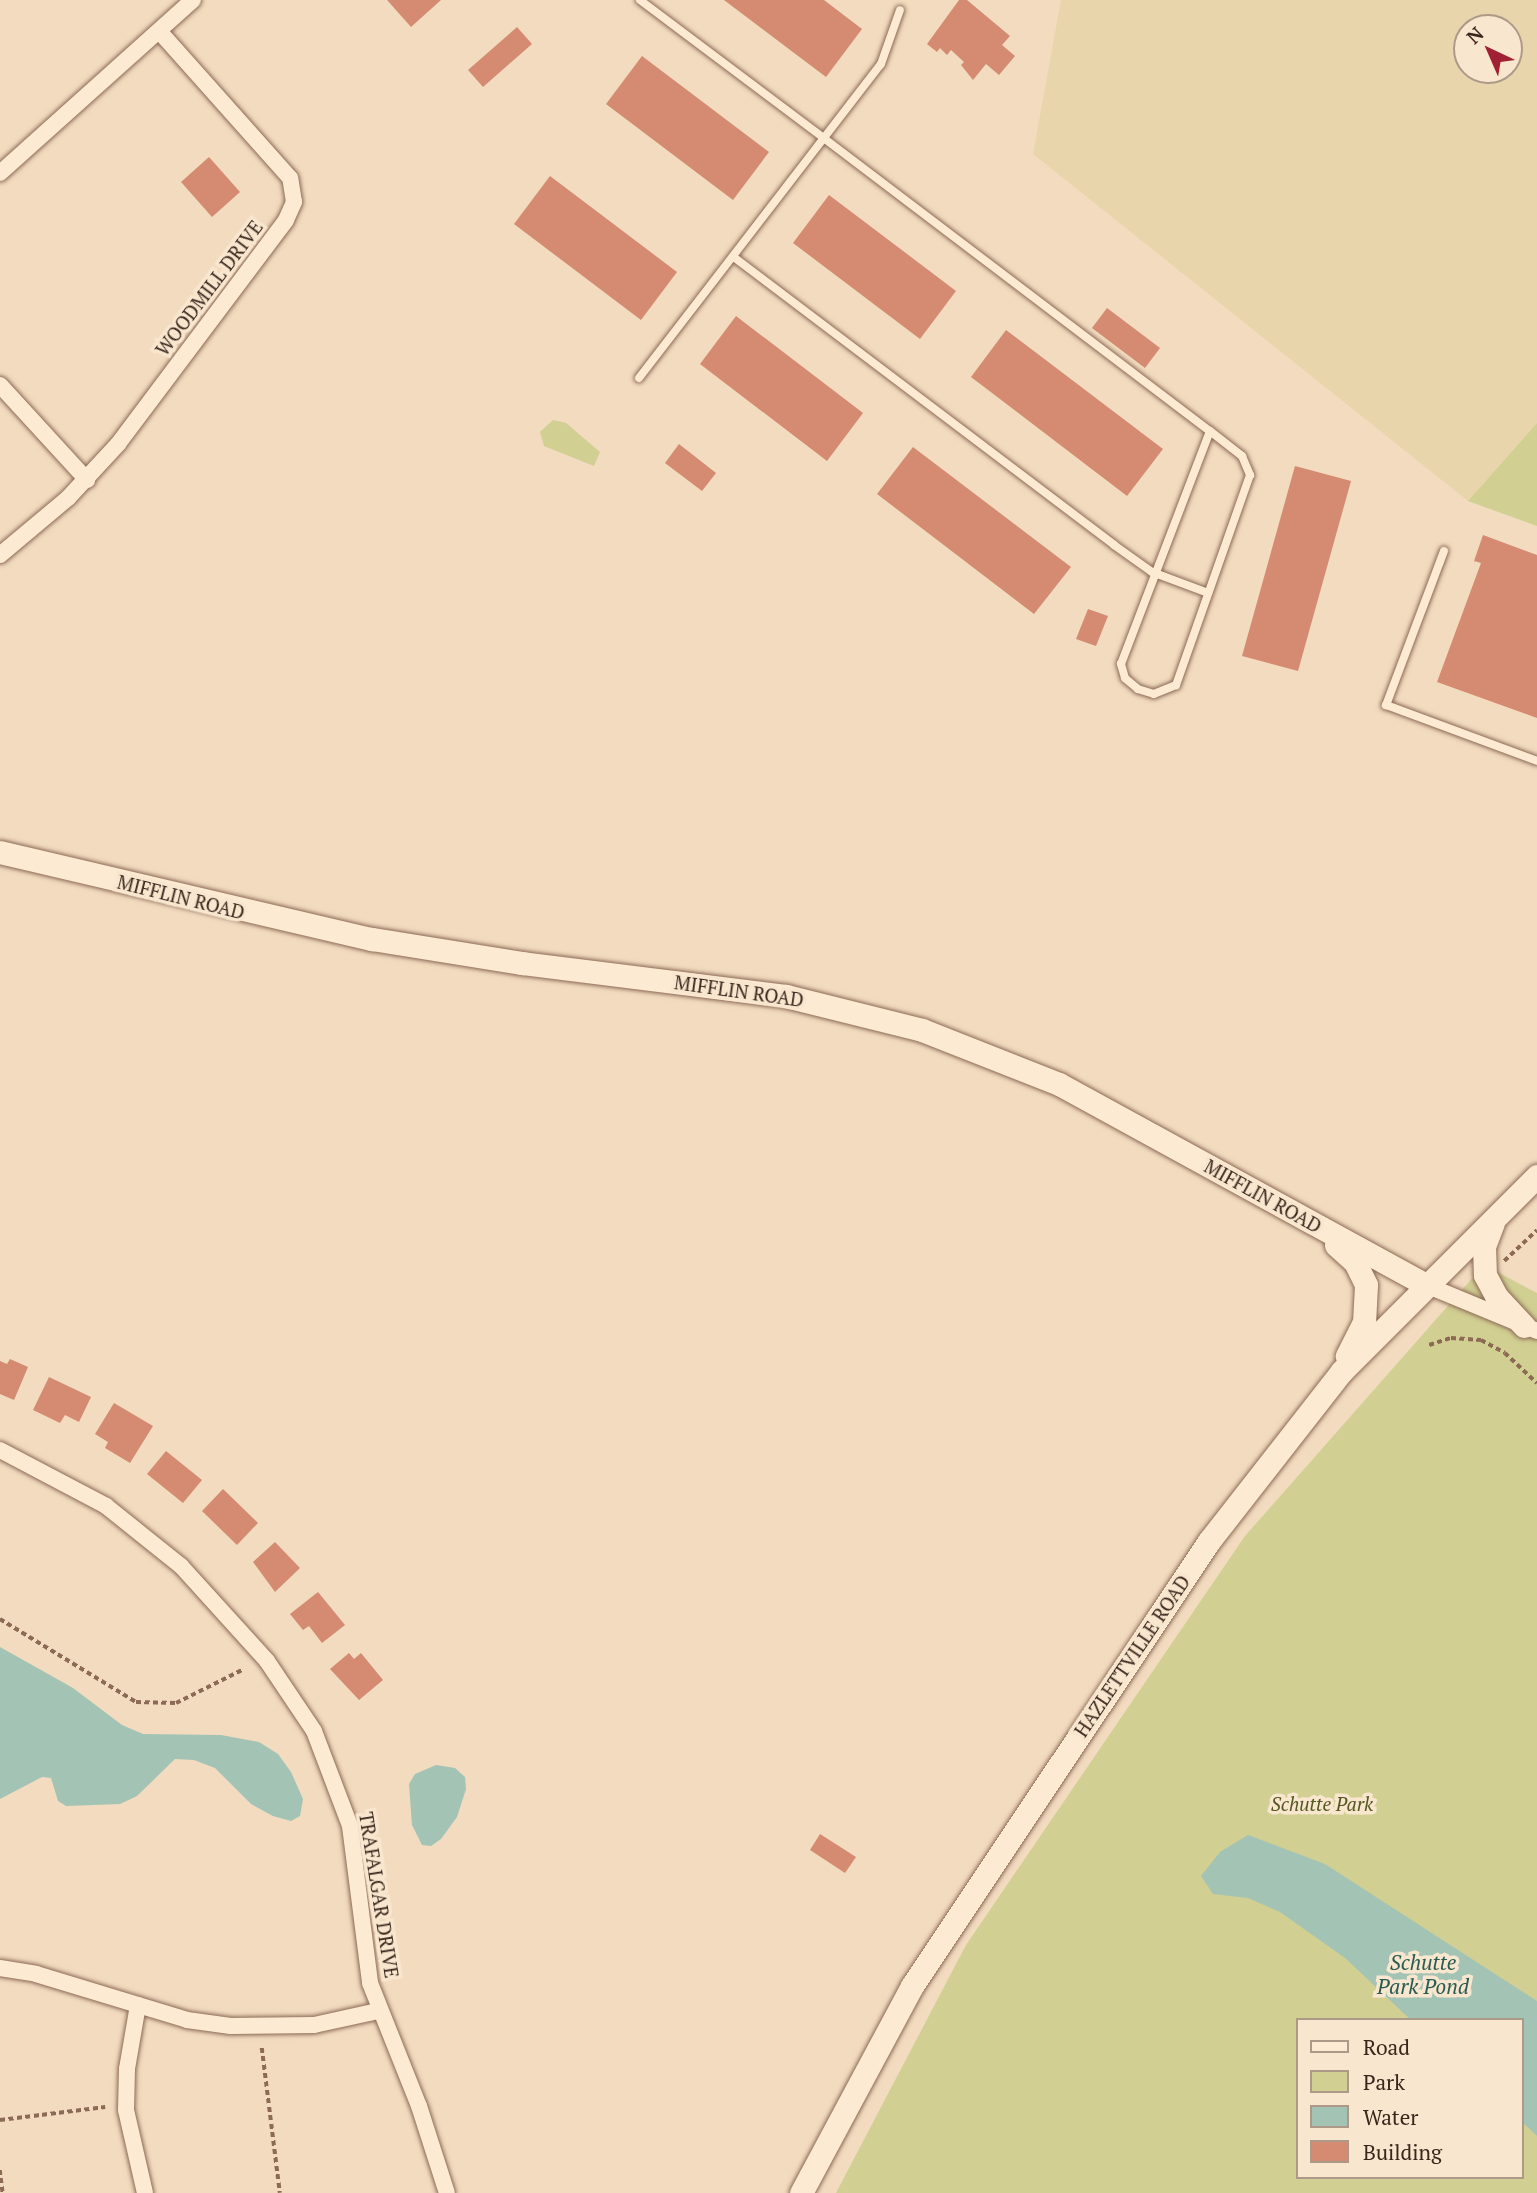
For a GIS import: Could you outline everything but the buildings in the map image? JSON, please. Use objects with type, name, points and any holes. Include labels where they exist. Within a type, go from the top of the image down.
[{"type":"main road","name":"MIFFLIN ROAD","points":[[0,852],[303,926],[423,949],[786,996],[886,1019],[960,1043],[1059,1084],[1426,1285]]},
{"type":"main road","name":"HAZLETTVILLE ROAD","points":[[801,2193],[906,1997],[1209,1541],[1335,1380],[1537,1175]]},
{"type":"main road","points":[[1496,1215],[1484,1247],[1484,1272],[1492,1291],[1531,1329]]},
{"type":"main road","points":[[1313,1224],[1355,1262],[1366,1285],[1364,1322],[1335,1380]]},
{"type":"street","points":[[0,173],[193,0]]},
{"type":"street","name":"WOODMILL DRIVE","points":[[0,555],[87,480],[286,220],[294,202],[290,178],[159,31]]},
{"type":"street","points":[[0,385],[87,480]]},
{"type":"street","points":[[1426,1285],[1531,1329]]},
{"type":"street","name":"TRAFALGAR DRIVE","points":[[0,1450],[65,1480],[147,1537],[213,1597],[292,1694],[329,1763],[350,1826],[365,1957],[378,2011],[419,2106],[447,2193]]},
{"type":"street","points":[[0,1968],[187,2020],[272,2028],[378,2011]]},
{"type":"street","points":[[138,2005],[127,2069],[126,2110],[145,2193]]},
{"type":"lane","points":[[639,0],[825,139],[1210,431],[1242,456],[1250,475],[1176,685],[1154,694],[1138,689],[1125,678],[1121,664],[1152,572],[1210,431]]},
{"type":"lane","points":[[639,377],[735,258],[881,64],[900,10]]},
{"type":"lane","points":[[735,258],[1152,572],[1208,593]]},
{"type":"lane","points":[[1444,551],[1387,705],[1537,761]]},
{"type":"path","points":[[1495,1270],[1537,1230]]},
{"type":"path","points":[[1429,1345],[1451,1338],[1481,1340],[1505,1353],[1537,1383]]},
{"type":"path","points":[[0,1619],[136,1702],[176,1703],[242,1670]]},
{"type":"path","points":[[262,2048],[280,2193]]},
{"type":"path","points":[[0,2120],[105,2107]]},
{"type":"path","points":[[0,2170],[3,2193]]},
{"type":"shaded area","points":[[1061,0],[1537,0],[1537,423],[1468,501],[1033,154]]},
{"type":"green space","points":[[553,420],[566,423],[600,452],[594,466],[544,446],[540,432]]},
{"type":"green space","points":[[1537,423],[1537,526],[1468,501]]},
{"type":"green space","name":"Schutte Park","points":[[1484,1265],[1537,1293],[1537,2193],[836,2193],[966,1945],[1245,1536]]},
{"type":"water","points":[[0,1647],[73,1688],[122,1725],[143,1734],[221,1735],[259,1742],[278,1754],[291,1772],[303,1799],[300,1816],[291,1821],[273,1816],[251,1804],[215,1768],[194,1760],[175,1759],[137,1796],[120,1804],[66,1806],[58,1801],[51,1778],[42,1777],[0,1799]]},
{"type":"water","points":[[436,1765],[455,1768],[465,1777],[466,1789],[457,1817],[441,1839],[431,1846],[422,1845],[412,1825],[409,1784],[415,1774]]},
{"type":"water","name":"Schutte Park Pond","points":[[1248,1835],[1325,1864],[1537,2001],[1537,2136],[1523,2123],[1523,2018],[1409,2018],[1345,1958],[1280,1912],[1248,1898],[1213,1894],[1201,1876],[1220,1852]]}]
